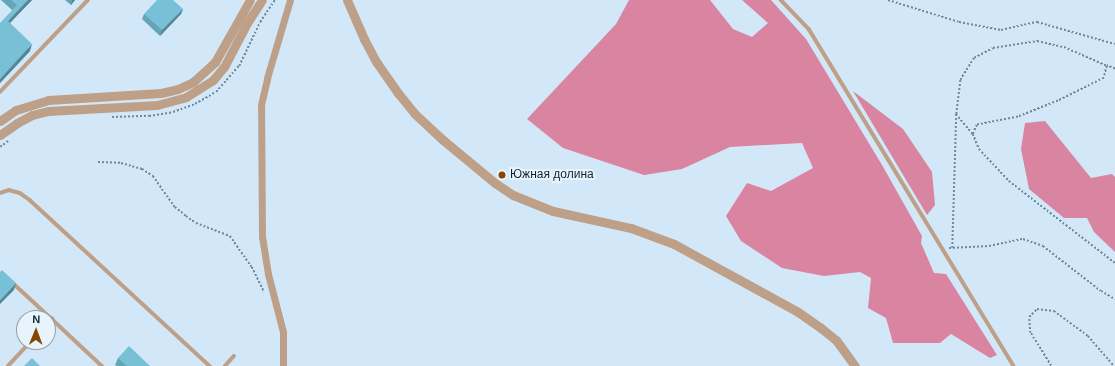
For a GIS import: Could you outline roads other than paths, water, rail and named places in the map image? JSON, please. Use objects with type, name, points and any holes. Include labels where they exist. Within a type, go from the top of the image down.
[{"type":"street","points":[[0,121],[16,110],[48,100],[161,93],[178,89],[192,82],[215,62],[250,0]]},
{"type":"street","points":[[0,135],[17,123],[32,116],[48,112],[157,105],[186,97],[213,80],[224,68],[247,24],[262,0]]},
{"type":"street","points":[[283,366],[283,332],[268,274],[262,237],[261,105],[267,78],[290,0]]},
{"type":"street","points":[[347,0],[364,39],[377,63],[398,93],[415,114],[443,140],[495,183],[524,201],[553,211],[631,228],[674,244],[798,312],[836,340],[855,366]]},
{"type":"lane","points":[[0,92],[88,0]]},
{"type":"lane","points":[[781,0],[809,29],[1014,366]]},
{"type":"lane","points":[[0,193],[9,190],[20,193],[30,200],[210,366]]},
{"type":"lane","points":[[10,279],[43,310]]},
{"type":"lane","points":[[56,323],[102,366]]},
{"type":"lane","points":[[8,366],[23,350]]},
{"type":"lane","points":[[225,366],[234,356]]},
{"type":"place","name":"Южная долина","points":[[502,175]]}]
